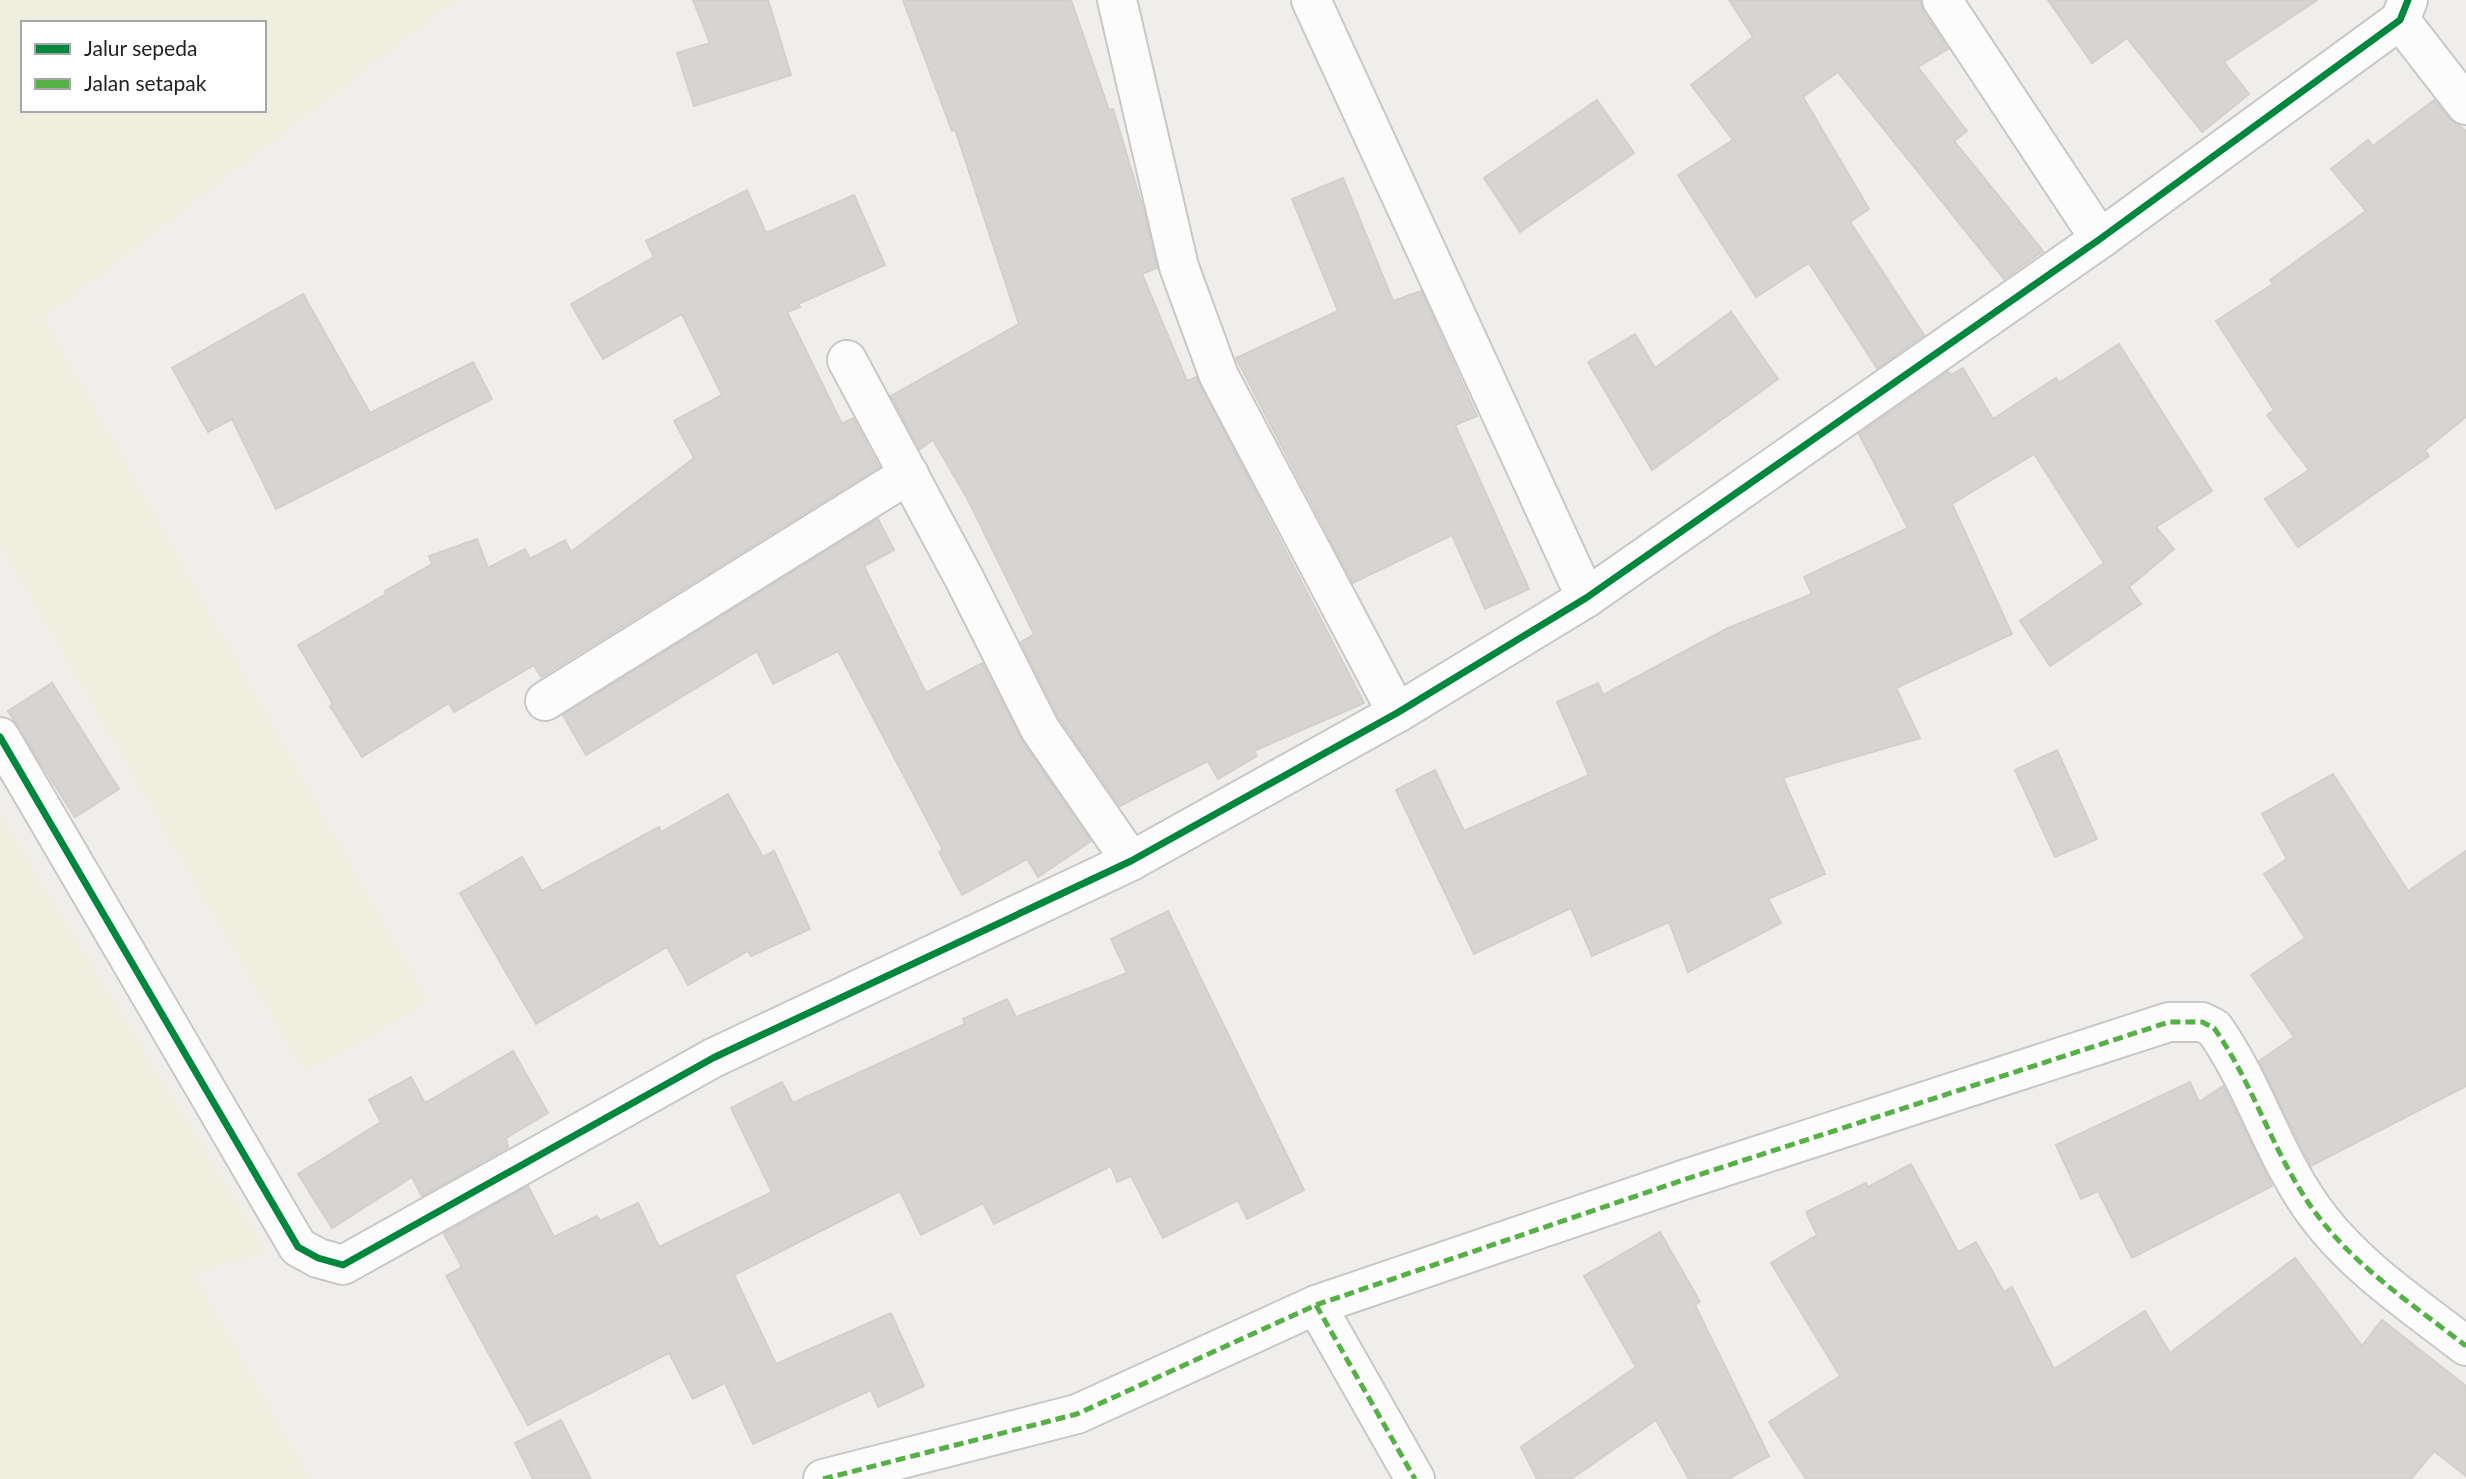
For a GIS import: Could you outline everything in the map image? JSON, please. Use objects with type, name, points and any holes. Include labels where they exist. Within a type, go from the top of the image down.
[{"type":"street","points":[[1117,0],[1179,267],[1219,376],[1397,713]]},
{"type":"street","points":[[1311,0],[1587,598]]},
{"type":"street","points":[[1942,0],[2100,239]]},
{"type":"street","points":[[0,737],[298,1247],[318,1258],[343,1265],[713,1058],[1132,861],[1397,713],[1587,598],[2100,239],[2404,10],[2466,105]]},
{"type":"street","points":[[847,360],[909,474],[1040,729],[1132,861]]},
{"type":"street","points":[[545,701],[909,474]]},
{"type":"street","points":[[823,1479],[1077,1414],[1316,1305],[1686,1179],[2169,1022],[2202,1022],[2214,1028],[2296,1182],[2321,1220],[2367,1268],[2466,1346]]},
{"type":"street","points":[[1316,1305],[1415,1479]]},
{"type":"green space","points":[[0,0],[456,0],[44,318],[428,1003],[305,1073],[0,543]]},
{"type":"green space","points":[[0,815],[267,1253],[193,1273],[310,1479],[0,1479]]},
{"type":"building","points":[[693,0],[768,0],[791,75],[694,106],[677,53],[710,43]]},
{"type":"building","points":[[903,0],[1071,0],[1109,110],[1113,109],[1144,212],[1157,268],[1142,274],[1187,381],[1196,377],[1364,703],[1254,751],[1257,756],[1218,779],[1208,761],[1120,806],[1059,718],[1021,642],[1034,634],[967,498],[933,440],[920,449],[891,396],[1019,324],[955,129],[952,131]]},
{"type":"building","points":[[1729,0],[1920,0],[1924,12],[1948,49],[1918,67],[1967,131],[1954,141],[2043,251],[2004,279],[1838,72],[1803,97],[1869,209],[1850,222],[1924,335],[1877,368],[1809,263],[1756,297],[1678,175],[1733,140],[1691,85],[1753,37]]},
{"type":"building","points":[[2048,0],[2317,0],[2224,62],[2249,94],[2202,132],[2127,38],[2092,63]]},
{"type":"building","points":[[1597,100],[1634,153],[1520,232],[1484,178]]},
{"type":"building","points":[[2434,100],[2449,118],[2466,131],[2466,417],[2425,450],[2429,456],[2298,547],[2265,499],[2309,470],[2267,415],[2274,410],[2216,321],[2273,284],[2270,280],[2366,211],[2331,169],[2368,140],[2373,146]]},
{"type":"building","points":[[1343,178],[1393,301],[1421,291],[1477,416],[1455,425],[1529,589],[1485,609],[1452,535],[1353,583],[1236,358],[1338,311],[1292,199]]},
{"type":"building","points":[[747,190],[766,233],[854,195],[885,265],[798,304],[800,307],[787,312],[842,424],[853,418],[879,467],[541,677],[534,665],[454,712],[449,703],[362,757],[330,706],[333,704],[298,645],[432,564],[429,556],[477,539],[488,568],[525,549],[530,559],[565,540],[571,552],[694,458],[674,421],[722,395],[682,314],[603,359],[571,304],[654,257],[646,241]]},
{"type":"building","points":[[303,294],[370,413],[473,362],[492,399],[276,509],[232,419],[208,432],[172,368]]},
{"type":"building","points":[[1731,312],[1778,379],[1652,470],[1588,362],[1635,334],[1655,368]]},
{"type":"building","points":[[2119,344],[2212,491],[2156,527],[2174,549],[2129,587],[2141,604],[2050,666],[2020,621],[2104,563],[2034,454],[1952,504],[2012,634],[1896,688],[1920,738],[1783,778],[1825,874],[1768,899],[1781,923],[1688,972],[1669,922],[1592,956],[1571,908],[1474,954],[1396,790],[1435,770],[1464,831],[1589,775],[1557,702],[1598,683],[1603,695],[1728,628],[1812,594],[1804,577],[1908,528],[1859,434],[1948,372],[1951,375],[1963,368],[1993,419],[2056,378],[2059,383]]},
{"type":"building","points":[[878,519],[894,550],[864,566],[926,693],[982,663],[1022,741],[1091,841],[1038,877],[1027,859],[962,895],[939,852],[943,850],[838,651],[773,684],[757,651],[586,755],[563,715]]},
{"type":"building","points":[[52,683],[119,789],[75,817],[8,711]]},
{"type":"building","points":[[2057,750],[2097,839],[2055,857],[2015,770]]},
{"type":"building","points":[[2333,774],[2408,891],[2466,851],[2466,1086],[2311,1166],[2259,1061],[2294,1037],[2251,975],[2305,938],[2264,874],[2287,859],[2262,814]]},
{"type":"building","points":[[728,794],[763,857],[774,851],[810,929],[751,956],[748,951],[688,985],[667,947],[536,1024],[460,893],[522,857],[542,891],[659,827],[661,832]]},
{"type":"building","points":[[1168,911],[1304,1190],[1247,1219],[1238,1200],[1163,1238],[1131,1176],[1117,1182],[1111,1166],[994,1224],[983,1203],[921,1235],[900,1191],[734,1275],[776,1364],[891,1313],[924,1386],[878,1407],[871,1390],[753,1444],[725,1383],[693,1399],[669,1353],[528,1425],[446,1276],[462,1267],[444,1234],[528,1186],[554,1237],[597,1216],[600,1221],[638,1203],[659,1247],[772,1192],[731,1108],[782,1082],[793,1103],[965,1024],[963,1019],[1007,999],[1016,1017],[1127,973],[1111,939]]},
{"type":"building","points":[[513,1051],[548,1113],[506,1138],[508,1147],[422,1196],[412,1177],[332,1228],[298,1174],[381,1122],[369,1100],[411,1077],[425,1103]]},
{"type":"building","points":[[2190,1082],[2199,1102],[2223,1086],[2272,1186],[2132,1258],[2098,1191],[2081,1199],[2056,1145]]},
{"type":"building","points":[[1911,1164],[1958,1252],[1976,1242],[2004,1292],[2012,1287],[2054,1369],[2145,1311],[2170,1353],[2295,1258],[2362,1346],[2382,1320],[2466,1386],[2466,1476],[2434,1451],[2411,1479],[1806,1479],[1769,1422],[1840,1376],[1771,1263],[1817,1235],[1806,1212],[1866,1183],[1868,1187]]},
{"type":"building","points":[[1660,1232],[1700,1302],[1695,1305],[1769,1456],[1728,1479],[1689,1479],[1656,1420],[1571,1479],[1537,1479],[1521,1447],[1636,1367],[1584,1276]]},
{"type":"building","points":[[561,1420],[591,1479],[533,1479],[515,1443]]},
{"type":"marked path","points":[[823,1479],[1077,1414],[1316,1305],[1686,1179],[2169,1022],[2202,1022],[2214,1028],[2242,1075],[2291,1174],[2321,1220],[2371,1272],[2466,1346]]},
{"type":"marked path","points":[[1316,1305],[1415,1479]]},
{"type":"cycle path","points":[[0,737],[298,1247],[318,1258],[343,1265],[713,1058],[1131,861],[1397,713],[1586,598],[2100,239],[2400,20],[2408,0]]}]
